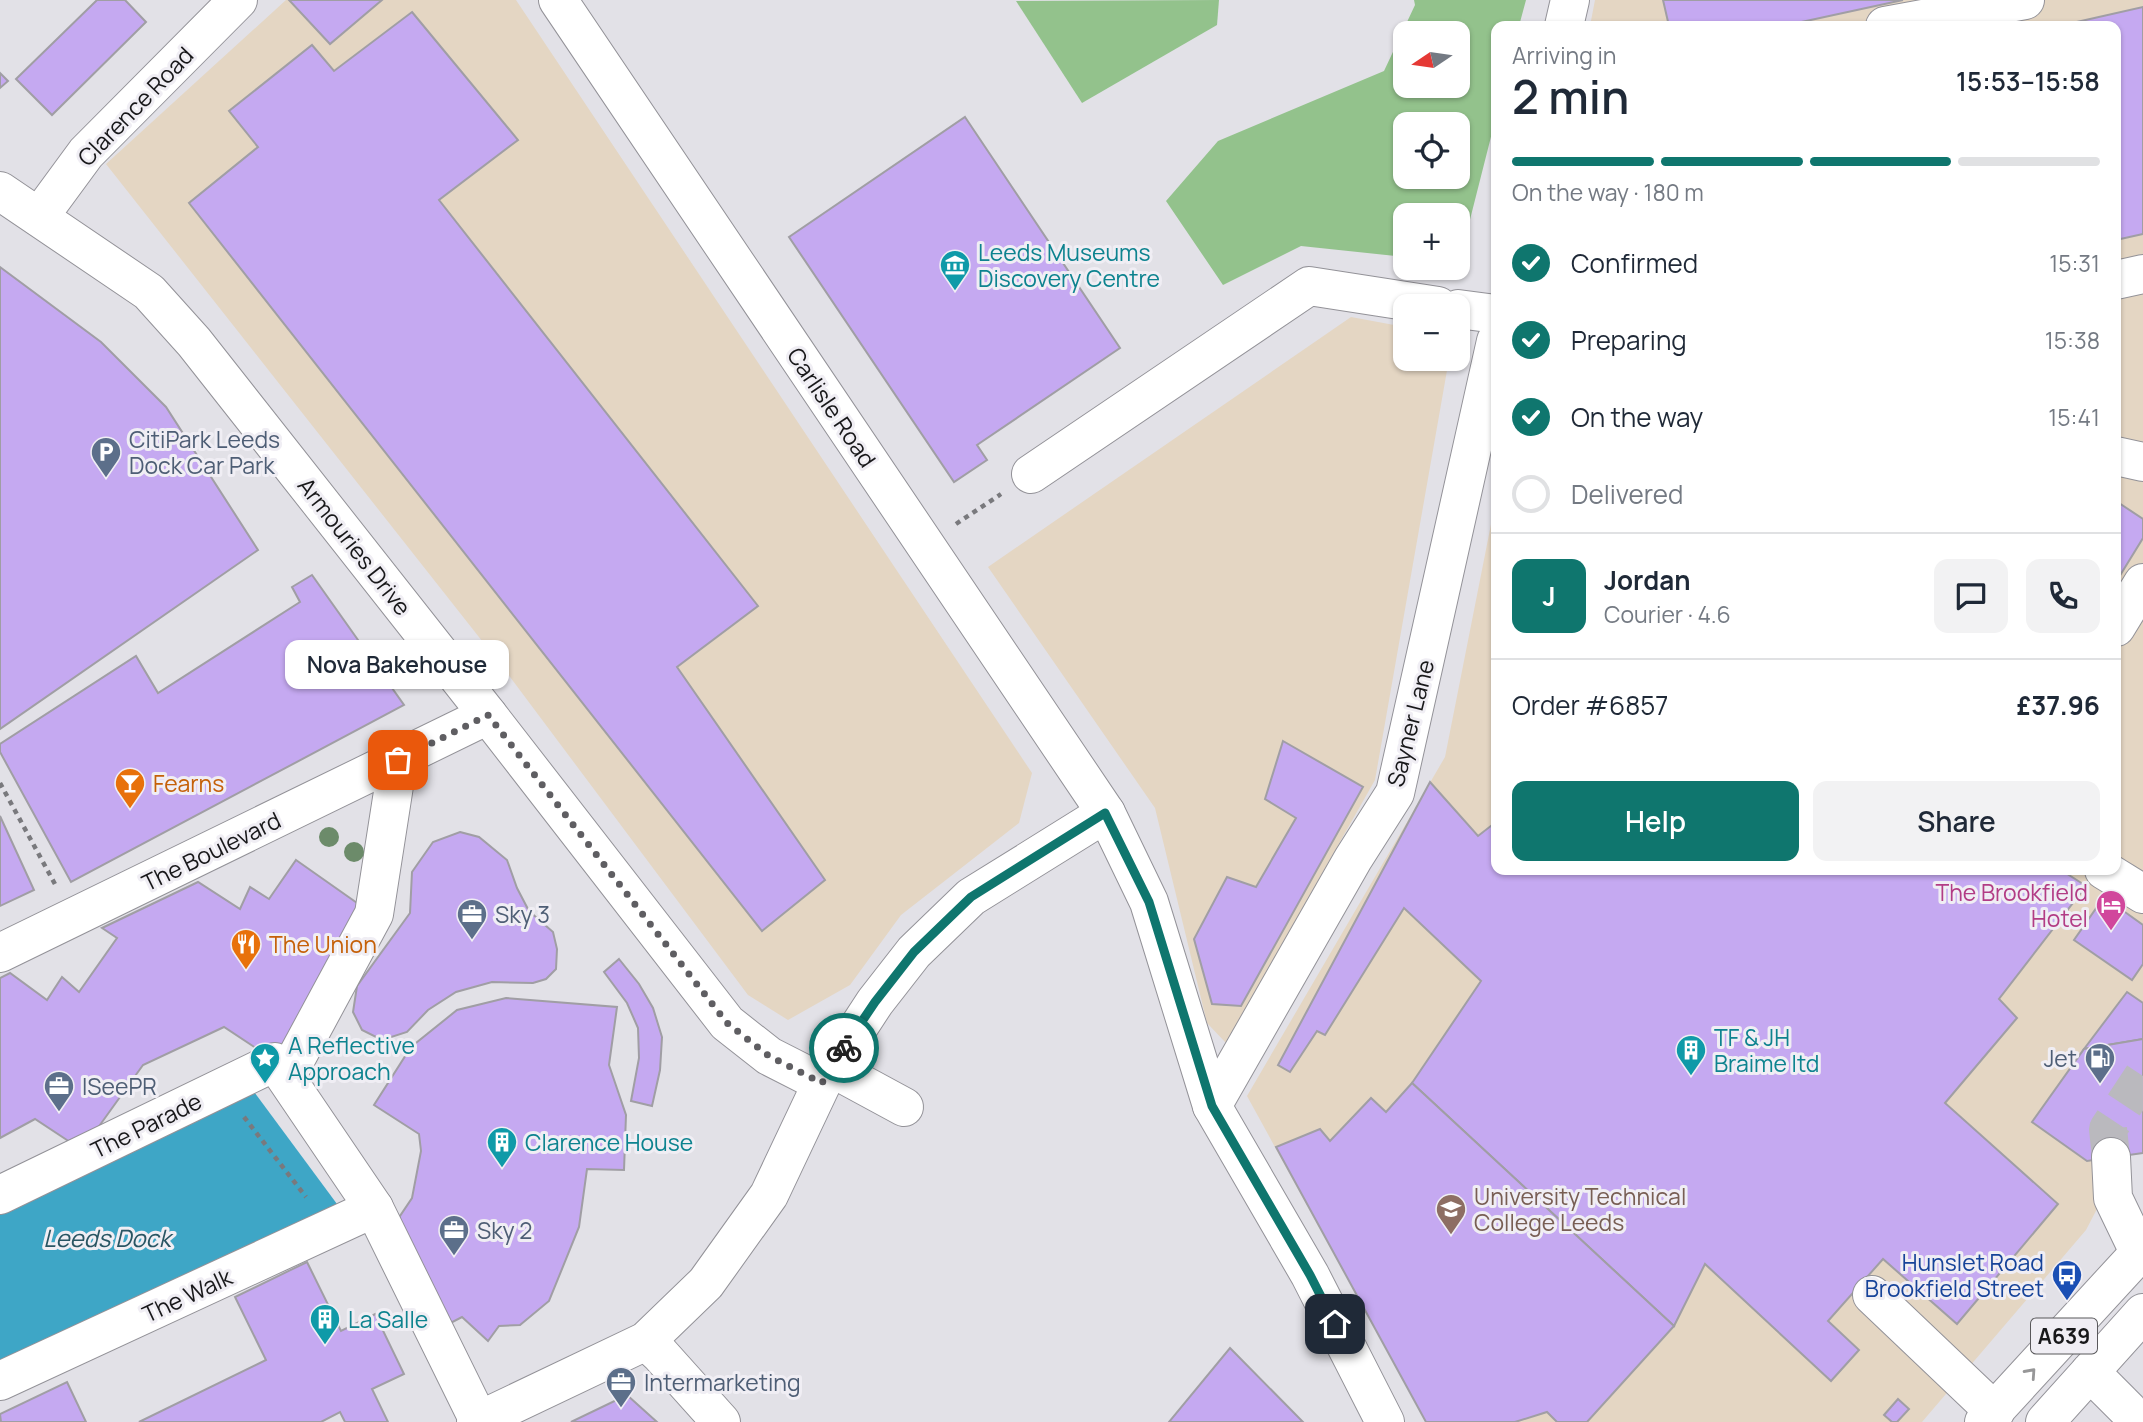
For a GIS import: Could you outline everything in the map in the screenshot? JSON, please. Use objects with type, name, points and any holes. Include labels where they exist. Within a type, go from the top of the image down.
[{"type":"street","name":"Clarence Road","points":[[39,217],[86,153],[238,0]]},
{"type":"street","name":"Carlisle Road","points":[[558,0],[1105,813],[1149,902],[1212,1106],[1310,1275],[1385,1422]]},
{"type":"street","points":[[1565,21],[1570,0]]},
{"type":"street","points":[[1912,21],[2025,0]]},
{"type":"street","name":"Armouries Drive","points":[[0,191],[149,292],[194,342],[727,1023],[769,1056],[827,1075],[904,1107]]},
{"type":"street","points":[[2121,279],[2143,274]]},
{"type":"street","points":[[1031,474],[1309,286],[1393,299]]},
{"type":"street","points":[[1470,311],[1491,313]]},
{"type":"street","name":"Sayner Lane","points":[[1212,1106],[1353,859],[1395,793],[1491,390]]},
{"type":"street","points":[[2121,457],[2143,462]]},
{"type":"street","points":[[2121,619],[2143,583]]},
{"type":"street","name":"The Boulevard","points":[[0,953],[488,715]]},
{"type":"street","points":[[410,754],[374,914],[286,1077],[374,1208],[478,1421],[646,1341],[706,1283],[769,1195],[827,1075],[875,1002],[914,952],[971,897],[1105,813]]},
{"type":"street","points":[[2112,875],[2143,894]]},
{"type":"street","name":"The Parade","points":[[0,1195],[275,1062],[286,1077]]},
{"type":"street","points":[[2111,1157],[2113,1198],[2141,1251]]},
{"type":"street","name":"The Walk","points":[[0,1381],[374,1208]]},
{"type":"street","name":"A639","points":[[1989,1417],[2141,1251]]},
{"type":"street","points":[[1871,1295],[1989,1417]]},
{"type":"street","name":"A639","points":[[2045,1422],[2143,1313]]},
{"type":"street","points":[[646,1341],[722,1422]]},
{"type":"street","points":[[2090,1372],[2140,1422]]},
{"type":"path","points":[[925,545],[1031,474]]},
{"type":"path","points":[[0,783],[73,918]]},
{"type":"path","points":[[238,1110],[307,1197],[295,1203]]},
{"type":"shaded area","points":[[286,0],[516,0],[1032,773],[1019,823],[901,915],[850,985],[788,1020],[748,995],[501,665],[106,164]]},
{"type":"shaded area","points":[[1595,0],[2143,0],[2143,1121],[2086,1230],[1922,1422],[1426,1422],[1247,1096],[1445,757],[1491,524],[1491,875],[2121,875],[2121,21],[1591,21]]},
{"type":"shaded area","points":[[1351,317],[1393,325],[1393,371],[1447,371],[1375,780],[1226,1043],[1207,1023],[1155,808],[988,567]]},
{"type":"green space","points":[[1219,0],[1217,25],[1082,103],[1016,1]]},
{"type":"green space","points":[[1414,0],[1526,0],[1520,21],[1491,21],[1491,137],[1470,220],[1470,203],[1393,203],[1393,256],[1301,246],[1223,285],[1166,201],[1218,141],[1384,71],[1393,52],[1393,98],[1470,98],[1470,21],[1407,21],[1415,5]]},
{"type":"water","name":"Leeds Dock","points":[[252,1089],[337,1204],[0,1366],[0,1210]]},
{"type":"building","points":[[97,0],[125,0],[146,22],[52,115],[16,79]]},
{"type":"building","points":[[289,0],[382,0],[330,44]]},
{"type":"building","points":[[1663,0],[1903,0],[1806,21],[1668,21]]},
{"type":"building","points":[[2143,7],[2143,234],[2121,239],[2121,21],[2081,21]]},
{"type":"building","points":[[412,12],[518,140],[439,200],[758,606],[677,667],[825,880],[762,931],[189,203],[258,147],[229,111],[312,45],[334,71]]},
{"type":"building","points":[[0,73],[8,81],[0,88]]},
{"type":"building","name":"Leeds Museums Discovery Centre","points":[[965,117],[1120,348],[977,445],[987,460],[954,482],[789,237]]},
{"type":"building","name":"CitiPark Leeds Dock Car Park","points":[[0,267],[101,342],[166,407],[258,550],[0,729]]},
{"type":"building","points":[[2121,504],[2143,519],[2143,538],[2121,574]]},
{"type":"building","points":[[312,575],[404,705],[71,882],[0,752],[0,744],[136,656],[158,693],[300,602],[292,587]]},
{"type":"building","points":[[1283,741],[1363,787],[1241,1006],[1212,1004],[1194,939],[1227,877],[1256,887],[1296,818],[1265,799]]},
{"type":"building","name":"TF & JH Braime ltd","points":[[1430,782],[1478,836],[1491,826],[1491,875],[2069,875],[2086,886],[1999,999],[2017,1018],[1945,1103],[2058,1204],[1957,1324],[1883,1259],[1828,1321],[1859,1350],[1831,1381],[1705,1264],[1674,1326],[1412,1083],[1481,981],[1404,908],[1325,1035],[1317,1031],[1290,1072],[1278,1065]]},
{"type":"building","points":[[0,816],[34,890],[0,906]]},
{"type":"building","name":"Sky 3","points":[[460,832],[479,837],[507,860],[529,911],[553,932],[557,949],[556,969],[546,979],[533,983],[492,982],[456,992],[428,1010],[407,1032],[382,1040],[362,1030],[353,1012],[357,986],[410,913],[412,872],[433,842]]},
{"type":"building","points":[[296,860],[367,910],[274,1060],[224,1027],[143,1065],[82,1150],[35,1119],[0,1138],[0,978],[10,973],[47,1000],[62,977],[79,992],[117,938],[102,928],[198,882],[240,909],[250,887],[269,899]]},
{"type":"building","name":"The Brookfield Hotel","points":[[2104,897],[2143,925],[2143,964],[2132,980],[2074,940]]},
{"type":"building","points":[[619,959],[639,984],[653,1008],[662,1037],[660,1070],[652,1106],[631,1101],[639,1058],[638,1028],[627,1003],[604,972]]},
{"type":"building","points":[[2127,992],[2143,1003],[2143,1039],[2084,1049]]},
{"type":"building","name":"Clarence House","points":[[506,998],[617,1007],[609,1065],[626,1115],[624,1170],[587,1169],[579,1227],[549,1301],[520,1325],[499,1326],[488,1341],[462,1317],[437,1330],[398,1219],[412,1198],[421,1151],[419,1134],[374,1105],[411,1047],[457,1010]]},
{"type":"building","name":"Jet","points":[[2143,1039],[2143,1153],[2087,1161],[2032,1122],[2084,1049]]},
{"type":"building","name":"University Technical College Leeds","points":[[1412,1083],[1674,1326],[1587,1422],[1557,1422],[1547,1412],[1515,1422],[1426,1422],[1276,1147],[1320,1129],[1330,1141],[1371,1098],[1386,1112]]},
{"type":"building","name":"La Salle","points":[[307,1262],[341,1331],[375,1314],[404,1374],[372,1389],[388,1422],[345,1422],[340,1412],[321,1422],[139,1422],[266,1360],[235,1297]]},
{"type":"building","points":[[1230,1348],[1303,1422],[1169,1422]]},
{"type":"building","points":[[67,1382],[86,1422],[1,1422],[0,1414]]},
{"type":"building","name":"Intermarketing","points":[[627,1395],[657,1422],[571,1422]]},
{"type":"building","points":[[1898,1399],[1909,1409],[1897,1422],[1892,1422],[1884,1415]]},
{"type":"tunnel","points":[[2111,1157],[2108,1129],[2143,1076]]},
{"type":"way so far","points":[[398,760],[488,715],[727,1023],[769,1056],[822,1083],[844,1048]]},
{"type":"place","name":"Leeds Museums Discovery Centre","points":[[955,292]]},
{"type":"place","name":"CitiPark Leeds Dock Car Park","points":[[106,479]]},
{"type":"place","name":"Nova Bakehouse","points":[[398,760]]},
{"type":"place","name":"Fearns","points":[[130,810]]},
{"type":"place","name":"The Brookfield Hotel","points":[[2111,932]]},
{"type":"place","name":"Sky 3","points":[[472,941]]},
{"type":"place","name":"The Union","points":[[246,971]]},
{"type":"place","name":"TF & JH Braime ltd","points":[[1691,1077]]},
{"type":"place","name":"A Reflective Approach","points":[[265,1085]]},
{"type":"place","name":"Jet","points":[[2100,1085]]},
{"type":"place","name":"ISeePR","points":[[59,1113]]},
{"type":"place","name":"Clarence House","points":[[502,1169]]},
{"type":"place","name":"University Technical College Leeds","points":[[1451,1236]]},
{"type":"place","name":"Sky 2","points":[[454,1257]]},
{"type":"place","name":"Hunslet Road Brookfield Street","points":[[2067,1302]]},
{"type":"place","name":"La Salle","points":[[325,1346]]},
{"type":"place","name":"Intermarketing","points":[[621,1409]]},
{"type":"route","points":[[844,1048],[914,952],[971,897],[1105,813],[1149,902],[1212,1106],[1310,1275],[1335,1324]]}]
